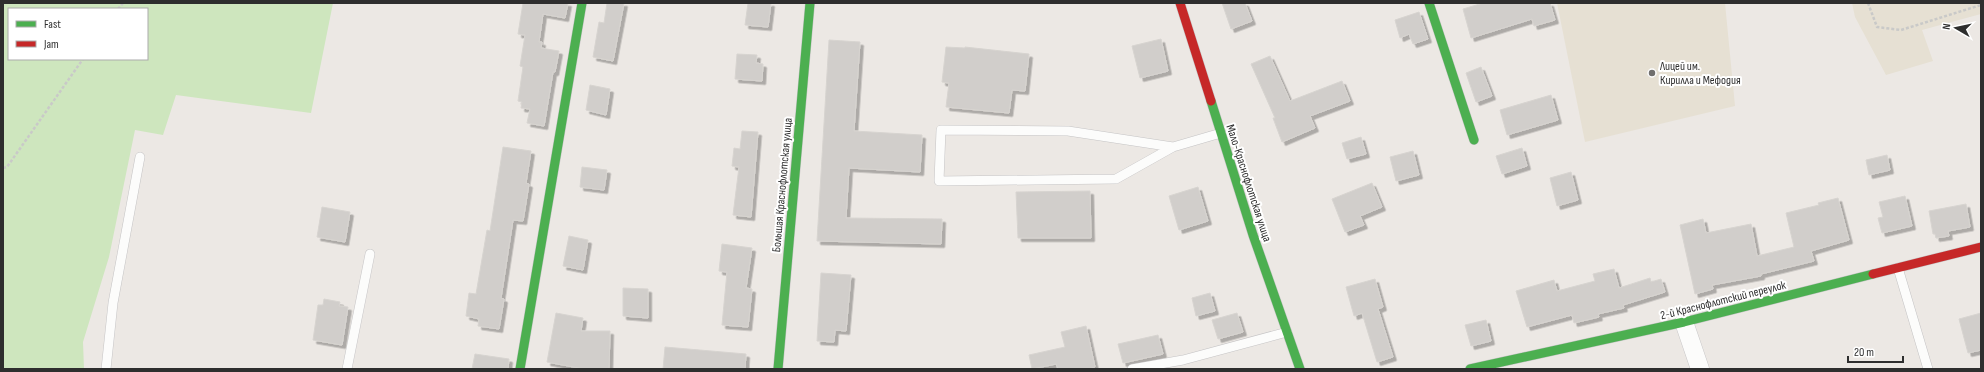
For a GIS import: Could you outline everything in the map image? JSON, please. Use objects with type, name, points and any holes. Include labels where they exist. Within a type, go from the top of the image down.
[{"type":"street","points":[[520,369],[582,3]]},
{"type":"street","name":"Большая Краснофлотская улица","points":[[778,369],[810,3]]},
{"type":"street","name":"Мало-Краснофлотская улица","points":[[1180,3],[1252,235],[1300,369]]},
{"type":"street","points":[[1429,3],[1474,140]]},
{"type":"street","name":"2-й Краснофлотский переулок","points":[[1470,369],[1493,366],[1684,322],[1981,247]]},
{"type":"street","points":[[1684,322],[1700,369]]},
{"type":"lane","points":[[1173,147],[1068,131],[941,130],[939,181],[1116,179],[1173,147],[1221,133]]},
{"type":"lane","points":[[106,369],[113,303],[140,157]]},
{"type":"lane","points":[[347,369],[370,254]]},
{"type":"lane","points":[[1898,268],[1928,369]]},
{"type":"lane","points":[[1132,369],[1183,360],[1287,332]]},
{"type":"path","points":[[1868,3],[1877,27],[1901,30],[1981,5]]},
{"type":"path","points":[[3,168],[8,167],[82,60]]},
{"type":"shaded area","name":"Лицей им. Кирилла и Мефодия","points":[[1557,3],[1725,3],[1735,106],[1585,142]]},
{"type":"shaded area","points":[[1852,3],[1981,3],[1981,14],[1922,30],[1933,61],[1886,75],[1855,17]]},
{"type":"green space","points":[[3,3],[333,3],[311,113],[176,95],[163,135],[135,130],[109,257],[83,342],[84,369],[3,369]]},
{"type":"building","points":[[523,3],[568,3],[565,18],[543,14],[539,42],[542,42],[541,48],[559,51],[555,72],[553,72],[544,126],[527,123],[530,109],[521,108],[522,102],[518,101],[523,67],[520,66],[525,35],[518,34]]},
{"type":"building","points":[[607,3],[624,3],[613,61],[593,57],[599,22],[604,23]]},
{"type":"building","points":[[748,3],[771,3],[768,27],[745,25]]},
{"type":"building","points":[[1222,3],[1245,3],[1252,21],[1231,29]]},
{"type":"building","points":[[1483,3],[1550,3],[1555,20],[1534,26],[1532,19],[1471,38],[1463,9]]},
{"type":"building","points":[[1419,12],[1428,39],[1413,44],[1409,34],[1400,38],[1395,20]]},
{"type":"building","points":[[1161,39],[1168,71],[1140,78],[1132,46]]},
{"type":"building","points":[[829,40],[860,42],[854,131],[922,135],[920,172],[849,168],[846,218],[942,219],[941,244],[817,241]]},
{"type":"building","points":[[946,47],[965,47],[1029,54],[1025,91],[1012,90],[1009,113],[946,107],[949,83],[942,82]]},
{"type":"building","points":[[737,54],[757,55],[756,63],[763,64],[762,81],[735,79]]},
{"type":"building","points":[[1270,56],[1290,101],[1342,81],[1350,101],[1310,116],[1315,128],[1282,142],[1273,118],[1275,118],[1251,64]]},
{"type":"building","points":[[1481,67],[1492,96],[1476,102],[1466,73]]},
{"type":"building","points":[[590,85],[610,89],[606,115],[586,110]]},
{"type":"building","points":[[1551,95],[1558,120],[1507,135],[1500,110]]},
{"type":"building","points":[[742,131],[758,132],[751,217],[733,215],[739,167],[732,166],[734,148],[740,149]]},
{"type":"building","points":[[1361,137],[1366,154],[1347,159],[1342,143]]},
{"type":"building","points":[[503,147],[531,151],[526,183],[529,184],[523,221],[513,220],[501,298],[504,299],[499,329],[478,326],[479,319],[466,316],[469,293],[476,294],[487,230],[490,231]]},
{"type":"building","points":[[1522,148],[1527,166],[1502,174],[1496,156]]},
{"type":"building","points":[[1413,151],[1419,175],[1396,181],[1390,157]]},
{"type":"building","points":[[1887,155],[1890,170],[1869,175],[1866,160]]},
{"type":"building","points":[[582,167],[607,170],[604,190],[580,187]]},
{"type":"building","points":[[1571,172],[1578,200],[1557,206],[1550,178]]},
{"type":"building","points":[[1372,183],[1382,207],[1360,216],[1364,225],[1345,232],[1332,199]]},
{"type":"building","points":[[1198,187],[1208,221],[1179,230],[1169,196]]},
{"type":"building","points":[[1090,191],[1091,238],[1018,238],[1016,192]]},
{"type":"building","points":[[1905,196],[1912,226],[1882,233],[1878,218],[1883,217],[1879,202]]},
{"type":"building","points":[[1838,198],[1849,240],[1811,251],[1814,261],[1761,274],[1761,276],[1712,285],[1713,289],[1695,294],[1680,225],[1703,219],[1706,233],[1751,224],[1757,256],[1794,247],[1786,213],[1819,205],[1818,203]]},
{"type":"building","points":[[1966,204],[1970,227],[1948,231],[1949,236],[1936,238],[1935,234],[1933,234],[1929,211]]},
{"type":"building","points":[[322,207],[350,212],[345,242],[317,237]]},
{"type":"building","points":[[569,236],[588,240],[583,270],[563,266]]},
{"type":"building","points":[[722,244],[752,248],[746,288],[752,289],[748,327],[722,325],[727,272],[719,271]]},
{"type":"building","points":[[1614,269],[1619,288],[1650,278],[1651,282],[1661,279],[1665,292],[1623,305],[1624,308],[1598,314],[1599,317],[1574,323],[1572,315],[1527,327],[1516,291],[1554,280],[1557,291],[1595,281],[1593,274]]},
{"type":"building","points":[[821,273],[851,275],[846,331],[835,330],[834,342],[817,341]]},
{"type":"building","points":[[1375,279],[1383,307],[1378,309],[1393,357],[1377,362],[1362,313],[1354,316],[1346,287]]},
{"type":"building","points":[[623,288],[648,289],[648,318],[623,316]]},
{"type":"building","points":[[1210,293],[1215,311],[1196,316],[1192,298]]},
{"type":"building","points":[[324,299],[340,302],[339,306],[348,307],[342,345],[313,340],[318,305],[323,305]]},
{"type":"building","points":[[556,313],[583,318],[581,331],[610,331],[609,369],[584,369],[547,362]]},
{"type":"building","points":[[1237,313],[1243,332],[1218,339],[1212,320]]},
{"type":"building","points":[[1981,313],[1981,350],[1968,353],[1959,319]]},
{"type":"building","points":[[1486,320],[1491,341],[1471,346],[1465,325]]},
{"type":"building","points":[[1086,326],[1095,367],[1087,369],[1058,369],[1056,364],[1032,369],[1029,355],[1065,347],[1061,332]]},
{"type":"building","points":[[1158,335],[1163,354],[1123,363],[1118,344]]},
{"type":"building","points":[[665,347],[746,354],[745,369],[663,369]]},
{"type":"building","points":[[475,354],[509,359],[508,369],[472,369]]},
{"type":"traffic: fast","points":[[520,369],[582,3]]},
{"type":"traffic: fast","points":[[778,369],[810,3]]},
{"type":"traffic: fast","points":[[1429,3],[1474,140]]},
{"type":"traffic: fast","points":[[1211,101],[1253,235],[1300,369]]},
{"type":"traffic: fast","points":[[1470,369],[1684,322],[1873,274]]},
{"type":"traffic: jam","points":[[1180,3],[1211,101]]},
{"type":"traffic: jam","points":[[1873,274],[1981,247]]},
{"type":"place","name":"Лицей им. Кирилла и Мефодия","points":[[1652,73]]}]
